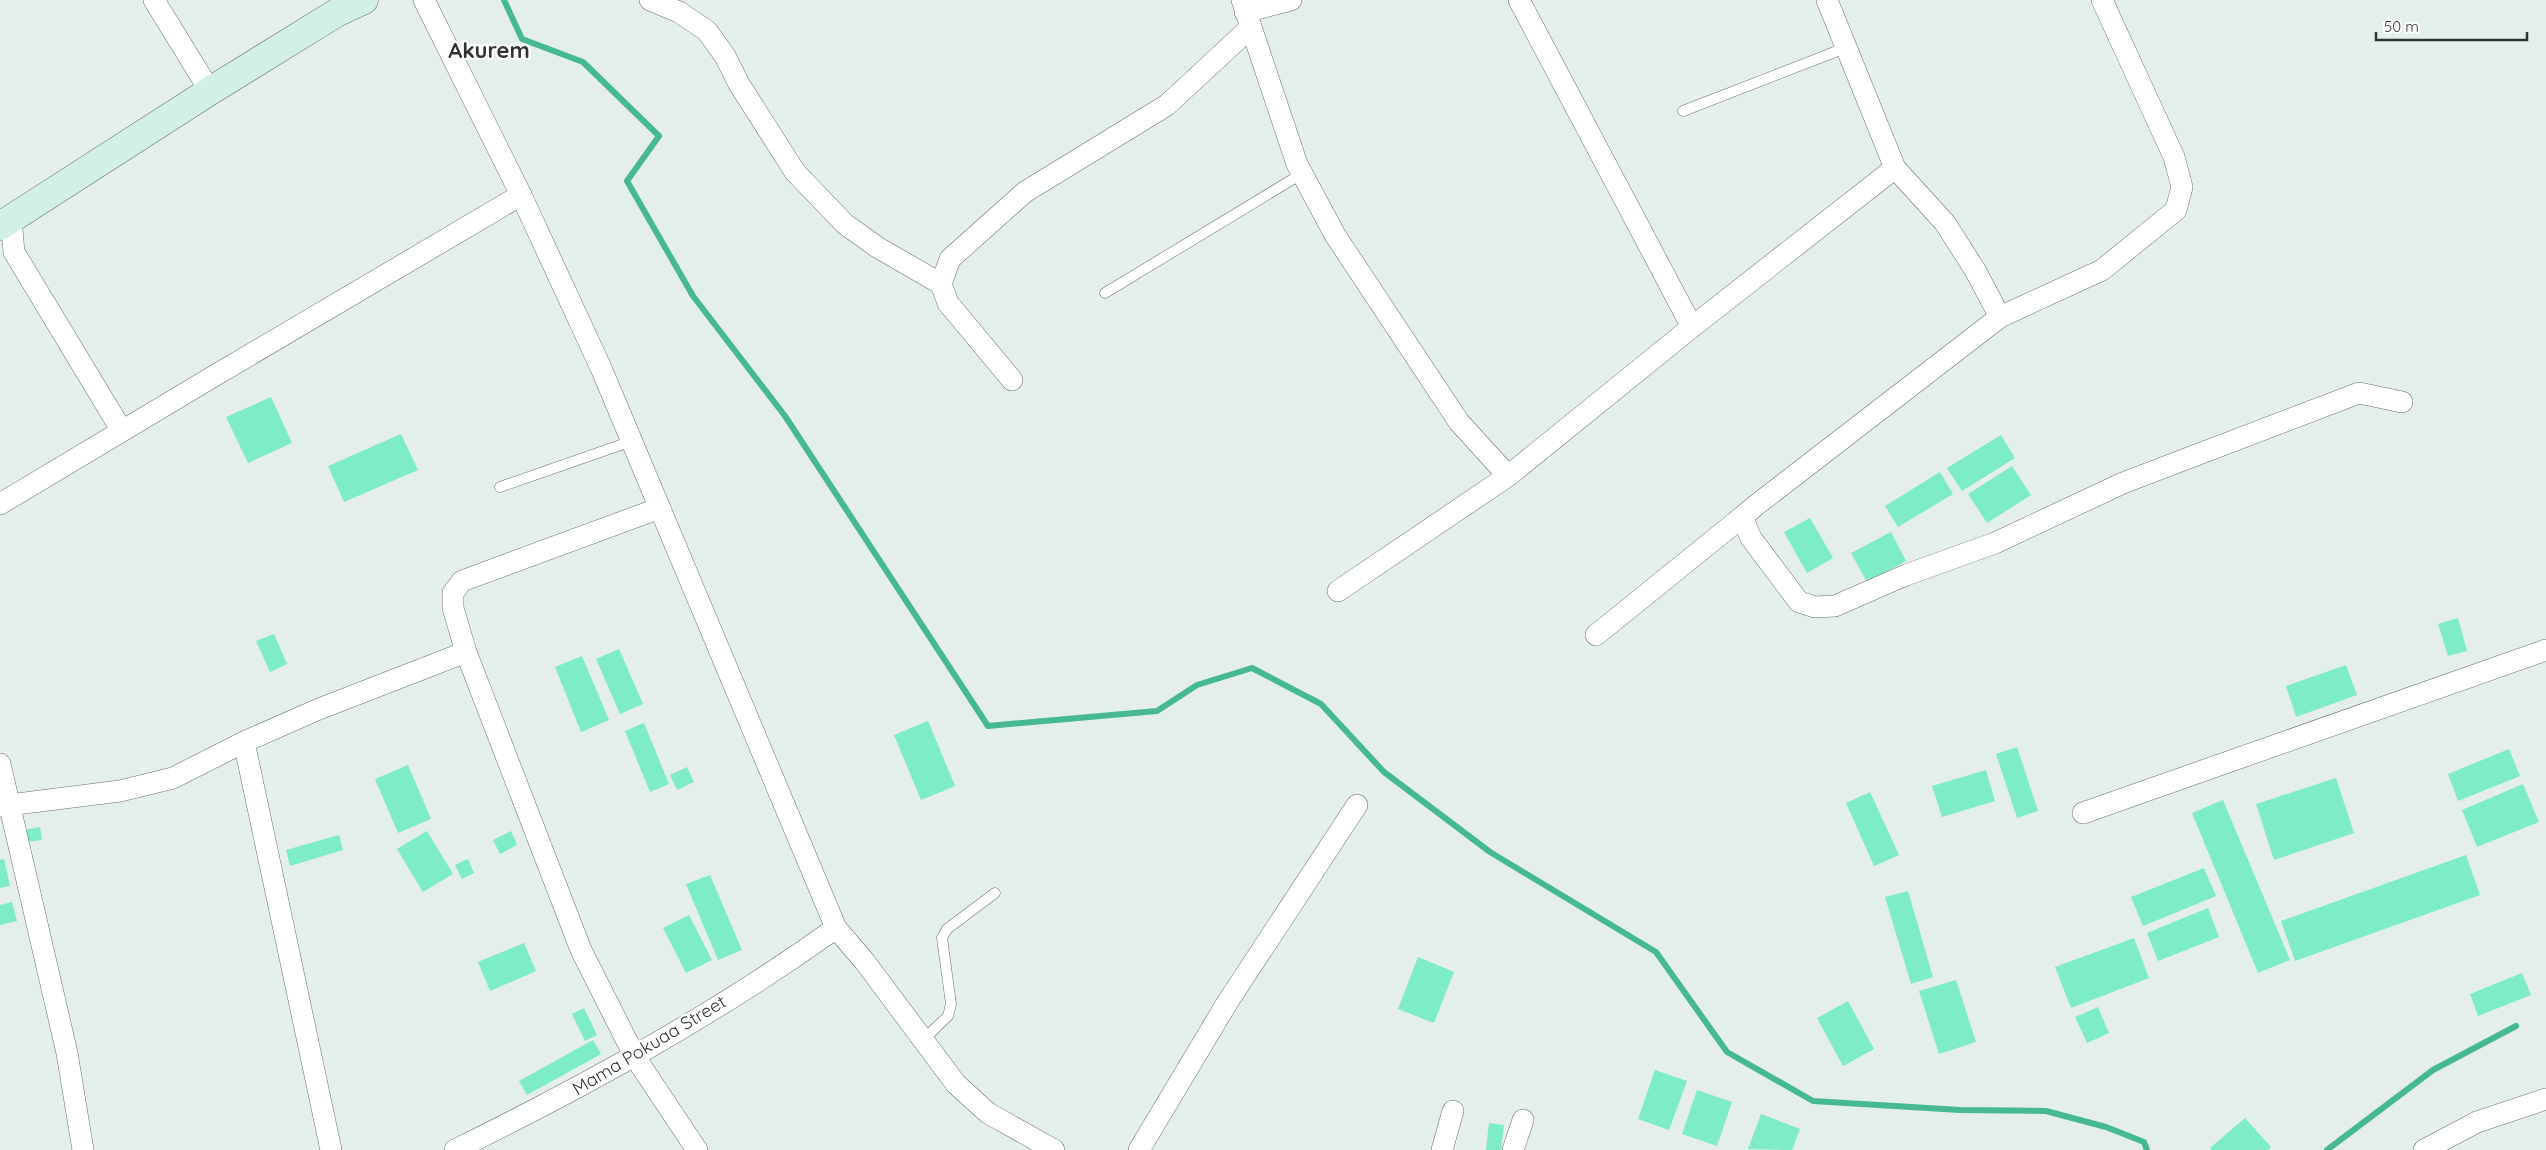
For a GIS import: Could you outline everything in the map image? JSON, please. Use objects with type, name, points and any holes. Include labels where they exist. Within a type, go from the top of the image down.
[{"type":"street","points":[[154,0],[210,91]]},
{"type":"street","points":[[122,431],[14,252],[3,223],[210,91],[338,12],[364,0]]},
{"type":"street","points":[[424,0],[521,196],[601,368],[836,928],[865,962],[956,1084],[988,1113],[1054,1150]]},
{"type":"street","points":[[650,0],[679,12],[707,31],[725,56],[739,84],[795,172],[845,224],[876,247],[941,284]]},
{"type":"street","points":[[1012,380],[948,303],[941,284],[950,259],[1025,192],[1167,106],[1246,13],[1291,0]]},
{"type":"street","points":[[1519,0],[1692,327]]},
{"type":"street","points":[[1827,0],[1895,168],[1944,223],[1974,270],[2000,317]]},
{"type":"street","points":[[1596,635],[1742,518],[2000,317],[2102,270],[2176,210],[2182,187],[2174,157],[2102,0]]},
{"type":"street","points":[[1246,13],[1297,164],[1335,234],[1459,422],[1508,476]]},
{"type":"street","points":[[1338,591],[1508,476],[1692,327],[1895,168]]},
{"type":"street","points":[[0,504],[521,196]]},
{"type":"street","points":[[1742,518],[1751,538],[1799,602],[1815,608],[1836,606],[1906,575],[1995,543],[2124,483],[2359,393],[2402,402]]},
{"type":"street","points":[[660,508],[462,581],[453,593],[453,608],[466,652],[581,950],[635,1057],[697,1150]]},
{"type":"street","points":[[2083,813],[2546,650]]},
{"type":"street","points":[[5,805],[120,791],[173,778],[244,742],[319,709],[466,652]]},
{"type":"street","points":[[244,742],[332,1150]]},
{"type":"street","points":[[0,764],[5,805],[67,1053],[83,1150]]},
{"type":"street","points":[[1139,1150],[1227,1003],[1356,805]]},
{"type":"street","name":"Mama Pokuaa Street","points":[[455,1150],[535,1111],[635,1057],[800,954],[836,928]]},
{"type":"street","points":[[2424,1150],[2477,1122],[2546,1099]]},
{"type":"street","points":[[1442,1150],[1452,1110]]},
{"type":"street","points":[[1514,1150],[1523,1120]]},
{"type":"lane","points":[[1683,111],[1845,48]]},
{"type":"lane","points":[[1105,293],[1303,173]]},
{"type":"lane","points":[[500,487],[632,442]]},
{"type":"lane","points":[[924,1040],[948,1016],[950,1004],[942,938],[946,929],[995,893]]},
{"type":"building","points":[[271,397],[292,443],[248,463],[226,417]]},
{"type":"building","points":[[401,434],[418,470],[344,502],[328,466]]},
{"type":"building","points":[[2001,435],[2015,458],[1962,491],[1947,468]]},
{"type":"building","points":[[2012,466],[2031,495],[1987,523],[1968,494]]},
{"type":"building","points":[[1940,472],[1953,494],[1898,527],[1885,506]]},
{"type":"building","points":[[1810,518],[1833,558],[1807,573],[1784,532]]},
{"type":"building","points":[[1891,532],[1906,561],[1867,582],[1851,553]]},
{"type":"building","points":[[2458,618],[2467,651],[2448,656],[2438,624]]},
{"type":"building","points":[[274,634],[287,664],[270,672],[256,641]]},
{"type":"building","points":[[619,649],[643,704],[620,714],[596,659]]},
{"type":"building","points":[[582,656],[609,720],[581,732],[555,667]]},
{"type":"building","points":[[2346,665],[2357,695],[2296,717],[2286,686]]},
{"type":"building","points":[[928,721],[955,786],[921,800],[894,735]]},
{"type":"building","points":[[644,723],[669,784],[650,792],[625,731]]},
{"type":"building","points":[[2017,747],[2038,811],[2017,818],[1996,754]]},
{"type":"building","points":[[2509,749],[2520,776],[2458,801],[2448,774]]},
{"type":"building","points":[[408,765],[431,819],[398,833],[375,779]]},
{"type":"building","points":[[687,767],[694,782],[677,790],[670,775]]},
{"type":"building","points":[[1986,770],[1995,801],[1942,817],[1932,786]]},
{"type":"building","points":[[2336,778],[2354,833],[2274,860],[2256,804]]},
{"type":"building","points":[[2523,784],[2539,822],[2477,847],[2462,810]]},
{"type":"building","points":[[1870,792],[1899,855],[1874,866],[1846,803]]},
{"type":"building","points":[[2223,800],[2290,960],[2258,973],[2192,813]]},
{"type":"building","points":[[40,827],[42,840],[26,842],[24,830]]},
{"type":"building","points":[[427,831],[453,874],[423,892],[397,849]]},
{"type":"building","points":[[511,831],[517,845],[500,854],[493,840]]},
{"type":"building","points":[[339,835],[343,850],[290,866],[286,850]]},
{"type":"building","points":[[2466,855],[2480,895],[2295,961],[2281,921]]},
{"type":"building","points":[[4,859],[10,886],[0,888],[0,860]]},
{"type":"building","points":[[468,859],[474,873],[462,879],[455,865]]},
{"type":"building","points":[[2204,868],[2216,896],[2143,926],[2131,897]]},
{"type":"building","points":[[710,875],[742,950],[718,960],[686,884]]},
{"type":"building","points":[[1908,891],[1933,977],[1911,984],[1885,897]]},
{"type":"building","points":[[12,902],[17,921],[0,925],[0,905]]},
{"type":"building","points":[[2208,908],[2219,937],[2158,961],[2147,933]]},
{"type":"building","points":[[689,915],[712,960],[686,973],[663,928]]},
{"type":"building","points":[[2134,938],[2149,978],[2071,1008],[2055,967]]},
{"type":"building","points":[[524,943],[536,971],[490,991],[478,962]]},
{"type":"building","points":[[1418,957],[1454,972],[1434,1023],[1398,1009]]},
{"type":"building","points":[[2522,973],[2531,995],[2478,1016],[2470,994]]},
{"type":"building","points":[[1956,980],[1976,1042],[1939,1054],[1919,991]]},
{"type":"building","points":[[1848,1001],[1874,1049],[1843,1066],[1817,1018]]},
{"type":"building","points":[[2098,1007],[2109,1033],[2087,1043],[2075,1017]]},
{"type":"building","points":[[584,1008],[597,1035],[585,1041],[572,1014]]},
{"type":"building","points":[[593,1040],[601,1054],[527,1095],[519,1081]]},
{"type":"building","points":[[1655,1070],[1687,1081],[1669,1130],[1638,1119]]},
{"type":"building","points":[[1697,1090],[1732,1102],[1717,1146],[1682,1134]]},
{"type":"building","points":[[1761,1114],[1800,1129],[1792,1150],[1748,1149]]},
{"type":"building","points":[[2245,1118],[2271,1147],[2268,1150],[2212,1150],[2210,1148]]},
{"type":"building","points":[[1489,1123],[1504,1125],[1501,1150],[1486,1150]]},
{"type":"waterway","points":[[504,0],[522,39],[583,62],[659,136],[627,181],[693,296],[785,416],[988,726],[1157,711],[1197,685],[1252,668],[1321,704],[1384,772],[1490,852],[1656,952],[1727,1052],[1813,1101],[1960,1110],[2046,1111],[2106,1127],[2144,1142],[2147,1150]]},
{"type":"waterway","points":[[2327,1150],[2433,1070],[2516,1026]]},
{"type":"district","name":"Akurem","points":[[489,50]]}]
